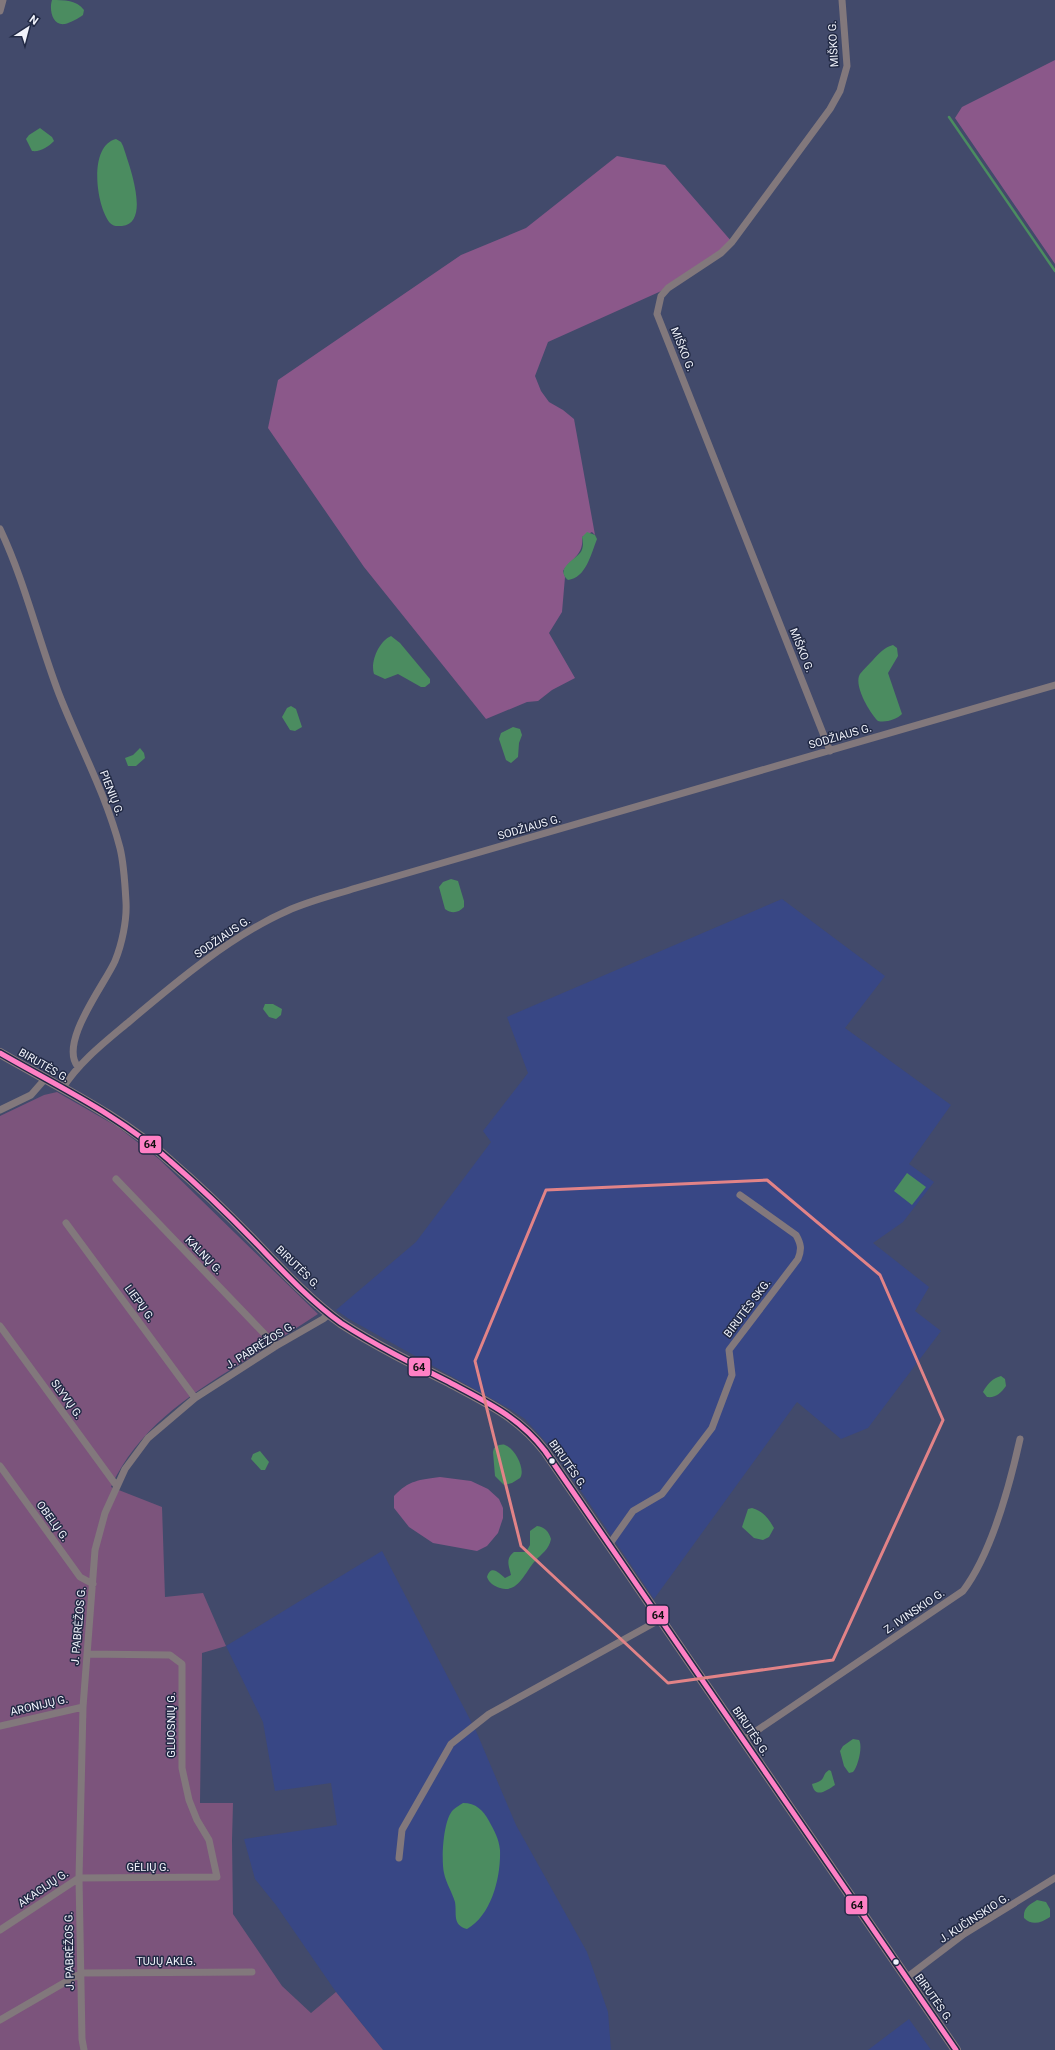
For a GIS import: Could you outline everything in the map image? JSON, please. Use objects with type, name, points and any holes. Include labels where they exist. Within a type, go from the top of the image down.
[{"type":"main road","name":"BIRUTĖS G.","points":[[0,1053],[127,1128],[169,1160],[329,1314],[365,1338],[499,1408],[527,1430],[545,1451],[956,2050]]},
{"type":"street","points":[[0,11],[3,0]]},
{"type":"street","name":"MIŠKO G.","points":[[830,751],[657,314],[661,296],[668,288],[721,253],[732,242],[830,109],[840,91],[847,66],[842,0]]},
{"type":"street","name":"PIENIŲ G.","points":[[0,529],[11,552],[59,694],[106,803],[120,849],[126,904],[124,929],[115,960],[87,1011],[76,1038],[72,1057],[78,1067]]},
{"type":"street","name":"SODŽIAUS G.","points":[[62,1089],[78,1067],[153,1001],[194,969],[260,925],[288,910],[356,888],[1055,685]]},
{"type":"street","points":[[0,1110],[31,1095],[45,1079]]},
{"type":"street","name":"KALNŲ G.","points":[[116,1179],[276,1346]]},
{"type":"street","name":"BIRUTĖS SKG.","points":[[609,1545],[633,1511],[662,1494],[712,1428],[732,1375],[729,1350],[798,1259],[802,1251],[800,1242],[796,1235],[740,1195]]},
{"type":"street","name":"LIEPŲ G.","points":[[66,1222],[195,1398]]},
{"type":"street","name":"J. PABRĖŽOS G.","points":[[84,2050],[82,2039],[80,1973],[79,1878],[82,1707],[95,1550],[100,1532],[116,1485],[132,1458],[148,1438],[195,1398],[276,1346],[317,1323],[329,1314]]},
{"type":"street","name":"SLYVŲ G.","points":[[0,1326],[116,1485]]},
{"type":"street","name":"Z. IVINSKIO G.","points":[[743,1740],[963,1591],[978,1566],[997,1521],[1013,1472],[1020,1439]]},
{"type":"street","name":"OBELŲ G.","points":[[0,1466],[80,1577],[92,1584]]},
{"type":"street","points":[[399,1858],[402,1830],[451,1744],[489,1714],[661,1619]]},
{"type":"street","name":"GLUOSNIŲ G.","points":[[87,1654],[170,1654],[182,1664],[182,1768],[188,1800],[197,1820],[210,1840],[217,1877]]},
{"type":"street","name":"ARONIJŲ G.","points":[[0,1726],[82,1707]]},
{"type":"street","name":"GĖLIŲ G.","points":[[79,1878],[217,1877]]},
{"type":"street","name":"AKACIJŲ G.","points":[[0,1930],[79,1878]]},
{"type":"street","name":"J. KUČINSKIO G.","points":[[906,1978],[964,1934],[1055,1878]]},
{"type":"street","name":"TUJŲ AKLG.","points":[[80,1973],[252,1972]]},
{"type":"street","points":[[0,2020],[80,1973]]},
{"type":"highlighted area","points":[[767,1180],[880,1275],[943,1420],[833,1660],[668,1683],[521,1546],[475,1361],[546,1190]]},
{"type":"shaded area","points":[[52,0],[74,2],[84,10],[83,15],[65,24],[61,24],[54,20],[52,16]]},
{"type":"shaded area","points":[[1055,60],[1055,264],[955,118],[962,107]]},
{"type":"shaded area","points":[[40,128],[52,137],[54,141],[44,149],[32,151],[26,139],[29,135]]},
{"type":"shaded area","points":[[116,139],[121,142],[123,146],[133,178],[137,204],[136,214],[131,222],[122,226],[111,224],[105,215],[98,191],[97,177],[101,153],[107,144]]},
{"type":"shaded area","points":[[617,156],[665,165],[732,242],[668,288],[548,342],[535,376],[541,391],[549,402],[563,410],[574,419],[595,535],[592,532],[582,537],[581,548],[577,556],[563,571],[565,577],[562,612],[549,633],[575,678],[552,690],[538,701],[527,702],[486,719],[364,567],[268,428],[278,380],[461,255],[526,228]]},
{"type":"shaded area","points":[[587,532],[595,535],[597,539],[590,558],[584,570],[579,575],[568,580],[564,576],[564,569],[566,565],[580,553],[583,545],[582,537]]},
{"type":"shaded area","points":[[391,636],[400,643],[430,679],[430,683],[425,687],[421,687],[398,674],[385,679],[374,674],[373,664],[376,652],[383,642]]},
{"type":"shaded area","points":[[893,645],[897,648],[898,656],[888,673],[902,714],[891,720],[878,721],[863,699],[858,679],[860,674],[879,653],[887,647]]},
{"type":"shaded area","points":[[291,706],[296,709],[302,727],[295,731],[290,730],[282,717],[287,708]]},
{"type":"shaded area","points":[[513,727],[520,729],[522,735],[519,743],[518,757],[511,763],[506,760],[499,739],[501,733]]},
{"type":"shaded area","points":[[140,748],[144,753],[145,758],[136,766],[128,766],[125,758],[133,755]]},
{"type":"shaded area","points":[[451,879],[458,881],[464,901],[464,907],[455,912],[450,912],[445,909],[439,887],[443,882]]},
{"type":"shaded area","points":[[782,899],[885,976],[845,1028],[951,1105],[909,1164],[934,1182],[903,1222],[873,1243],[929,1287],[915,1311],[941,1331],[868,1428],[841,1439],[797,1402],[654,1599],[554,1451],[525,1419],[510,1409],[349,1319],[336,1310],[416,1242],[491,1142],[483,1131],[528,1073],[507,1017]]},
{"type":"shaded area","points":[[265,1004],[273,1004],[282,1009],[281,1015],[276,1019],[269,1017],[263,1009]]},
{"type":"shaded area","points":[[57,1092],[118,1127],[159,1159],[318,1314],[219,1377],[165,1417],[134,1448],[111,1487],[162,1507],[165,1597],[203,1593],[226,1646],[202,1653],[200,1803],[233,1803],[233,1914],[282,1986],[311,2013],[336,1992],[383,2050],[0,2050],[0,1116],[44,1095]]},
{"type":"shaded area","points":[[907,1173],[926,1187],[912,1205],[894,1191]]},
{"type":"shaded area","points":[[1001,1376],[1005,1379],[1006,1386],[1002,1391],[993,1397],[987,1397],[983,1392],[986,1386]]},
{"type":"shaded area","points":[[499,1445],[505,1445],[512,1450],[521,1465],[522,1470],[520,1478],[512,1483],[504,1485],[495,1476],[493,1452],[494,1448]]},
{"type":"shaded area","points":[[260,1451],[269,1462],[265,1470],[261,1470],[251,1459],[253,1454]]},
{"type":"shaded area","points":[[440,1477],[471,1481],[488,1489],[499,1499],[503,1508],[503,1518],[498,1533],[487,1546],[477,1551],[433,1543],[409,1527],[394,1508],[394,1496],[399,1491],[420,1480]]},
{"type":"shaded area","points":[[752,1508],[765,1515],[774,1528],[769,1537],[763,1540],[754,1538],[742,1527],[748,1509]]},
{"type":"shaded area","points":[[537,1526],[548,1532],[550,1536],[551,1539],[547,1549],[535,1561],[520,1581],[512,1588],[500,1588],[492,1584],[487,1577],[493,1570],[505,1578],[511,1575],[508,1563],[509,1557],[514,1552],[526,1552],[530,1545],[530,1531]]},
{"type":"shaded area","points":[[382,1551],[476,1731],[516,1825],[587,1952],[608,2012],[611,2050],[383,2050],[336,1992],[276,1905],[255,1879],[244,1839],[337,1825],[331,1783],[275,1791],[263,1722],[226,1646]]},
{"type":"shaded area","points":[[853,1739],[859,1740],[860,1751],[855,1769],[853,1772],[849,1773],[844,1766],[840,1751],[843,1746]]},
{"type":"shaded area","points":[[829,1770],[831,1771],[835,1785],[821,1792],[813,1789],[812,1784],[820,1781]]},
{"type":"shaded area","points":[[463,1803],[472,1804],[479,1808],[484,1814],[496,1835],[500,1850],[497,1883],[489,1905],[476,1923],[467,1929],[459,1925],[457,1922],[455,1902],[445,1877],[443,1867],[444,1840],[447,1822],[453,1810]]},
{"type":"shaded area","points":[[1037,1900],[1046,1902],[1050,1909],[1050,1917],[1043,1921],[1033,1923],[1024,1918],[1024,1912],[1029,1905]]},
{"type":"shaded area","points":[[909,2019],[931,2050],[868,2050]]},
{"type":"waterway","points":[[949,117],[1055,271]]},
{"type":"transit line","name":"64","points":[[0,1053],[88,1102],[151,1145],[181,1170],[234,1220],[285,1273],[329,1314],[341,1323],[381,1347],[489,1403],[513,1419],[535,1439],[545,1451],[956,2050]]}]
